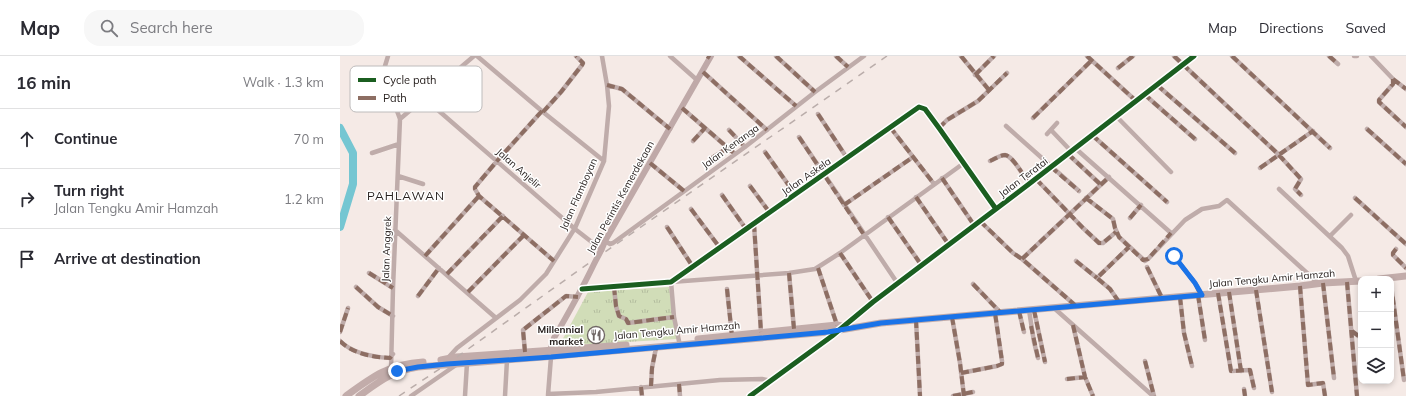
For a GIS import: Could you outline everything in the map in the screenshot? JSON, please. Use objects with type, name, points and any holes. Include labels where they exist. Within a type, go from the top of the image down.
[{"type":"main road","points":[[1394,280],[1406,276]]},
{"type":"main road","name":"Jalan Tengku Amir Hamzah","points":[[359,396],[391,371],[418,367],[507,360],[550,354],[842,328],[881,323],[1180,297],[1320,283],[1358,281]]},
{"type":"main road","name":"Jalan Tengku Amir Hamzah","points":[[346,396],[370,379],[407,363],[446,360],[456,357],[525,352],[550,354],[656,348],[679,343],[761,332],[794,329],[842,328]]},
{"type":"street","name":"Jalan Anggrek","points":[[385,66],[388,56]]},
{"type":"street","points":[[464,66],[476,56],[604,161]]},
{"type":"street","points":[[554,261],[480,196],[475,187],[497,160],[561,92],[582,65],[583,63],[576,56]]},
{"type":"street","name":"Jalan Flamboyan","points":[[446,360],[457,348],[520,300],[546,274],[575,228],[604,161],[609,119],[607,85],[602,56]]},
{"type":"street","points":[[670,56],[698,80]]},
{"type":"street","points":[[739,56],[796,106]]},
{"type":"street","points":[[776,56],[814,92]]},
{"type":"street","points":[[836,56],[848,67]]},
{"type":"street","name":"Jalan Kenanga","points":[[605,241],[610,244],[613,243],[745,147],[814,92],[864,56]]},
{"type":"street","points":[[961,56],[975,75],[989,90]]},
{"type":"street","points":[[975,75],[994,56]]},
{"type":"street","points":[[1087,56],[1136,101]]},
{"type":"street","points":[[1118,68],[1133,56]]},
{"type":"street","points":[[1174,56],[1302,178],[1295,189],[1301,194]]},
{"type":"street","name":"Jalan Teratai","points":[[842,328],[873,302],[1036,179],[1194,56]]},
{"type":"street","points":[[1232,56],[1330,148]]},
{"type":"street","points":[[1329,56],[1338,64]]},
{"type":"street","points":[[1371,56],[1393,79],[1406,89]]},
{"type":"street","name":"Jalan Perintis Kemerdekaan","points":[[550,354],[554,338],[582,289],[605,241],[703,72],[709,57]]},
{"type":"street","points":[[1033,118],[1091,61]]},
{"type":"street","points":[[703,72],[767,130]]},
{"type":"street","points":[[939,128],[947,120],[978,102],[1007,73]]},
{"type":"street","points":[[1393,79],[1393,84],[1379,100],[1379,102],[1406,127]]},
{"type":"street","points":[[607,85],[622,89],[670,129]]},
{"type":"street","points":[[1157,85],[1235,153]]},
{"type":"street","points":[[1144,94],[1195,139]]},
{"type":"street","name":"Jalan Askela","points":[[671,282],[920,107],[925,109],[996,209]]},
{"type":"street","points":[[682,108],[735,154]]},
{"type":"street","name":"Jalan Anggrek","points":[[391,371],[393,354],[393,288],[400,118],[398,112]]},
{"type":"street","points":[[400,118],[407,112]]},
{"type":"street","name":"Jalan Anjelir","points":[[440,112],[602,250]]},
{"type":"street","points":[[818,114],[847,158]]},
{"type":"street","points":[[1116,116],[1171,172]]},
{"type":"street","points":[[1057,123],[1049,132],[1100,184]]},
{"type":"street","points":[[1006,126],[1079,191]]},
{"type":"street","points":[[890,127],[934,184]]},
{"type":"street","points":[[693,141],[705,128]]},
{"type":"street","points":[[1367,129],[1406,164]]},
{"type":"street","points":[[729,130],[745,147]]},
{"type":"street","points":[[1260,168],[1313,131]]},
{"type":"street","points":[[1092,135],[1167,202]]},
{"type":"street","points":[[799,137],[898,284]]},
{"type":"street","points":[[372,153],[399,144]]},
{"type":"street","points":[[712,158],[727,148]]},
{"type":"street","points":[[1075,148],[1171,233]]},
{"type":"street","points":[[765,152],[795,194]]},
{"type":"street","points":[[990,161],[1006,155],[1012,160],[1029,184]]},
{"type":"street","points":[[844,205],[913,157]]},
{"type":"street","points":[[650,163],[684,191]]},
{"type":"street","points":[[582,289],[812,270],[818,268],[840,253],[964,163]]},
{"type":"street","points":[[398,176],[423,184]]},
{"type":"street","points":[[1022,259],[1108,176]]},
{"type":"street","points":[[942,178],[974,225]]},
{"type":"street","points":[[1036,179],[1082,228],[1101,243],[1116,232]]},
{"type":"street","points":[[750,186],[770,213]]},
{"type":"street","points":[[1279,189],[1342,248],[1348,256],[1358,279]]},
{"type":"street","points":[[722,195],[746,229]]},
{"type":"street","points":[[426,256],[480,196]]},
{"type":"street","points":[[916,197],[949,245]]},
{"type":"street","points":[[1086,198],[1113,219],[1116,232],[1119,237],[1143,260],[1146,261],[1185,220],[1202,209],[1210,206],[1219,206],[1227,200],[1320,283],[1334,378]]},
{"type":"street","points":[[1355,198],[1406,244]]},
{"type":"street","points":[[1130,218],[1141,205]]},
{"type":"street","points":[[691,209],[720,248]]},
{"type":"street","points":[[1330,236],[1351,215]]},
{"type":"street","points":[[447,274],[503,216]]},
{"type":"street","points":[[888,218],[922,266]]},
{"type":"street","points":[[980,221],[1013,252],[1076,306]]},
{"type":"street","points":[[754,224],[761,332]]},
{"type":"street","points":[[667,226],[693,267]]},
{"type":"street","points":[[395,230],[468,292],[496,318]]},
{"type":"street","points":[[468,292],[524,235]]},
{"type":"street","points":[[1097,278],[1129,247]]},
{"type":"street","points":[[1396,249],[1393,255],[1406,268]]},
{"type":"street","points":[[840,253],[873,302]]},
{"type":"street","points":[[1174,256],[1195,283],[1200,295],[1205,340]]},
{"type":"street","points":[[1076,261],[1110,289],[1119,302]]},
{"type":"street","points":[[1147,267],[1162,298]]},
{"type":"street","points":[[418,296],[439,268]]},
{"type":"street","points":[[750,396],[758,394],[771,381],[842,328],[818,268]]},
{"type":"street","points":[[369,273],[393,288]]},
{"type":"street","points":[[789,273],[794,329]]},
{"type":"street","points":[[671,282],[674,316],[679,343]]},
{"type":"street","points":[[1347,282],[1357,396]]},
{"type":"street","points":[[961,373],[999,366],[1002,364],[998,313],[973,284]]},
{"type":"street","points":[[614,286],[616,306],[619,316],[626,319],[628,323],[674,316]]},
{"type":"street","points":[[1300,286],[1308,385],[1323,383],[1325,396]]},
{"type":"street","points":[[356,287],[378,307],[393,316]]},
{"type":"street","points":[[727,289],[732,336]]},
{"type":"street","points":[[1256,290],[1272,392]]},
{"type":"street","points":[[1229,292],[1241,371]]},
{"type":"street","points":[[1218,293],[1231,372],[1250,370],[1254,388]]},
{"type":"street","points":[[525,352],[523,330],[566,296],[578,296]]},
{"type":"street","points":[[1180,297],[1184,333],[1192,366]]},
{"type":"street","points":[[340,332],[348,308]]},
{"type":"street","points":[[1054,308],[1153,396]]},
{"type":"street","points":[[1031,310],[1038,358]]},
{"type":"street","points":[[1031,310],[1045,362]]},
{"type":"street","points":[[1020,311],[1024,332]]},
{"type":"street","points":[[1394,312],[1404,380]]},
{"type":"street","points":[[952,317],[964,395]]},
{"type":"street","points":[[916,320],[920,396]]},
{"type":"street","points":[[1073,325],[1085,376],[1093,396]]},
{"type":"street","points":[[1352,331],[1358,336]]},
{"type":"street","points":[[340,342],[362,354],[386,358],[390,358],[393,354]]},
{"type":"street","points":[[651,386],[652,368],[656,348]]},
{"type":"street","points":[[550,354],[548,395],[679,384],[762,379],[771,381]]},
{"type":"street","points":[[505,396],[507,360]]},
{"type":"street","points":[[1145,361],[1153,396]]},
{"type":"street","points":[[412,396],[458,363]]},
{"type":"street","points":[[465,396],[468,363]]},
{"type":"street","points":[[1067,379],[1085,376]]},
{"type":"street","points":[[679,384],[680,396]]},
{"type":"street","points":[[641,387],[642,396]]},
{"type":"street","points":[[1244,389],[1245,396]]},
{"type":"street","points":[[953,396],[973,392]]},
{"type":"green space","points":[[669,287],[677,339],[559,346],[588,292]]},
{"type":"waterway","points":[[340,128],[353,153],[353,184],[340,227]]},
{"type":"railway","points":[[399,396],[887,56]]},
{"type":"marked path","points":[[543,112],[582,65],[583,63],[576,56]]},
{"type":"marked path","points":[[739,56],[796,106]]},
{"type":"marked path","points":[[776,56],[815,92]]},
{"type":"marked path","points":[[836,56],[848,67]]},
{"type":"marked path","points":[[961,56],[989,90]]},
{"type":"marked path","points":[[975,75],[994,56]]},
{"type":"marked path","points":[[1087,56],[1136,101]]},
{"type":"marked path","points":[[1118,68],[1133,56]]},
{"type":"marked path","points":[[1174,56],[1278,154],[1301,179],[1295,189],[1301,195]]},
{"type":"marked path","points":[[1232,56],[1330,148]]},
{"type":"marked path","points":[[1329,56],[1338,64]]},
{"type":"marked path","points":[[1033,118],[1091,61]]},
{"type":"marked path","points":[[703,72],[767,130]]},
{"type":"marked path","points":[[939,128],[947,120],[978,101],[1007,73]]},
{"type":"marked path","points":[[1393,79],[1393,84],[1379,100],[1379,102],[1406,127]]},
{"type":"marked path","points":[[1393,79],[1406,89]]},
{"type":"marked path","points":[[607,85],[622,89],[670,129]]},
{"type":"marked path","points":[[1157,85],[1235,153]]},
{"type":"marked path","points":[[1144,94],[1195,139]]},
{"type":"marked path","points":[[682,108],[735,154]]},
{"type":"marked path","points":[[542,111],[497,161],[475,187],[475,189],[479,196],[554,261]]},
{"type":"marked path","points":[[818,114],[847,158]]},
{"type":"marked path","points":[[890,127],[934,184]]},
{"type":"marked path","points":[[693,141],[705,128]]},
{"type":"marked path","points":[[1367,129],[1406,164]]},
{"type":"marked path","points":[[729,130],[745,147]]},
{"type":"marked path","points":[[1260,168],[1313,131]]},
{"type":"marked path","points":[[1092,135],[1167,202]]},
{"type":"marked path","points":[[799,137],[864,235]]},
{"type":"marked path","points":[[712,158],[727,148]]},
{"type":"marked path","points":[[765,152],[795,194]]},
{"type":"marked path","points":[[1068,154],[1100,184]]},
{"type":"marked path","points":[[990,161],[1001,156],[1008,156],[1022,172],[1029,184]]},
{"type":"marked path","points":[[844,205],[913,157]]},
{"type":"marked path","points":[[650,163],[684,191]]},
{"type":"marked path","points":[[1051,167],[1079,191]]},
{"type":"marked path","points":[[1022,259],[1109,177]]},
{"type":"marked path","points":[[942,178],[974,225]]},
{"type":"marked path","points":[[1036,179],[1099,243],[1103,243],[1116,232]]},
{"type":"marked path","points":[[750,186],[770,213]]},
{"type":"marked path","points":[[722,195],[746,229]]},
{"type":"marked path","points":[[425,256],[479,196]]},
{"type":"marked path","points":[[916,197],[949,245]]},
{"type":"marked path","points":[[1086,198],[1113,219],[1119,237],[1143,260],[1148,259],[1171,233]]},
{"type":"marked path","points":[[1355,198],[1406,244]]},
{"type":"marked path","points":[[1130,218],[1141,205]]},
{"type":"marked path","points":[[691,209],[720,248]]},
{"type":"marked path","points":[[447,274],[503,216]]},
{"type":"marked path","points":[[888,217],[922,266]]},
{"type":"marked path","points":[[980,221],[1013,253],[1022,259],[1076,306]]},
{"type":"marked path","points":[[754,224],[761,332]]},
{"type":"marked path","points":[[667,227],[693,267]]},
{"type":"marked path","points":[[468,292],[524,235]]},
{"type":"marked path","points":[[1119,302],[1110,289],[1097,278],[1129,247]]},
{"type":"marked path","points":[[1396,249],[1393,255],[1406,268]]},
{"type":"marked path","points":[[840,253],[873,302]]},
{"type":"marked path","points":[[1174,256],[1195,283],[1201,295]]},
{"type":"marked path","points":[[1076,261],[1097,278]]},
{"type":"marked path","points":[[1147,267],[1162,298]]},
{"type":"marked path","points":[[418,296],[439,268]]},
{"type":"marked path","points":[[818,268],[837,325]]},
{"type":"marked path","points":[[369,273],[393,288]]},
{"type":"marked path","points":[[789,273],[794,329]]},
{"type":"marked path","points":[[1347,282],[1357,396]]},
{"type":"marked path","points":[[1323,283],[1334,378]]},
{"type":"marked path","points":[[973,284],[1001,313]]},
{"type":"marked path","points":[[1300,286],[1308,385],[1323,383],[1325,396]]},
{"type":"marked path","points":[[356,287],[378,307],[393,316]]},
{"type":"marked path","points":[[614,287],[616,306],[619,316],[626,319],[628,323],[674,317]]},
{"type":"marked path","points":[[727,289],[732,336]]},
{"type":"marked path","points":[[1256,290],[1272,392]]},
{"type":"marked path","points":[[1229,292],[1241,371]]},
{"type":"marked path","points":[[1218,293],[1231,371],[1250,370],[1254,388]]},
{"type":"marked path","points":[[1198,295],[1205,340]]},
{"type":"marked path","points":[[525,352],[523,330],[566,296],[578,297]]},
{"type":"marked path","points":[[1180,297],[1184,333],[1192,366]]},
{"type":"marked path","points":[[1394,307],[1404,380]]},
{"type":"marked path","points":[[340,332],[348,308]]},
{"type":"marked path","points":[[1034,310],[1045,362]]},
{"type":"marked path","points":[[1019,311],[1024,332]]},
{"type":"marked path","points":[[961,373],[1002,364],[995,313]]},
{"type":"marked path","points":[[952,317],[964,396]]},
{"type":"marked path","points":[[916,320],[920,396]]},
{"type":"marked path","points":[[1073,325],[1085,377],[1093,396]]},
{"type":"marked path","points":[[1031,326],[1038,358]]},
{"type":"marked path","points":[[1352,331],[1358,336]]},
{"type":"marked path","points":[[340,341],[351,349],[364,354],[390,358],[393,354]]},
{"type":"marked path","points":[[651,386],[652,368],[656,348]]},
{"type":"marked path","points":[[1145,361],[1154,396]]},
{"type":"marked path","points":[[1067,379],[1085,377]]},
{"type":"marked path","points":[[679,384],[680,396]]},
{"type":"marked path","points":[[641,387],[642,396]]},
{"type":"marked path","points":[[1244,389],[1245,396]]},
{"type":"marked path","points":[[953,396],[973,392]]},
{"type":"cycle path","points":[[750,396],[832,336],[873,302],[1029,184],[1194,56]]},
{"type":"cycle path","points":[[582,289],[671,282],[919,107],[925,109],[996,209]]},
{"type":"place","name":"Millennial market","points":[[596,335]]},
{"type":"district","name":"PAHLAWAN","points":[[406,196]]},
{"type":"route","points":[[397,371],[447,364],[551,357],[835,332],[881,323],[1202,295],[1183,266],[1174,256]]}]
